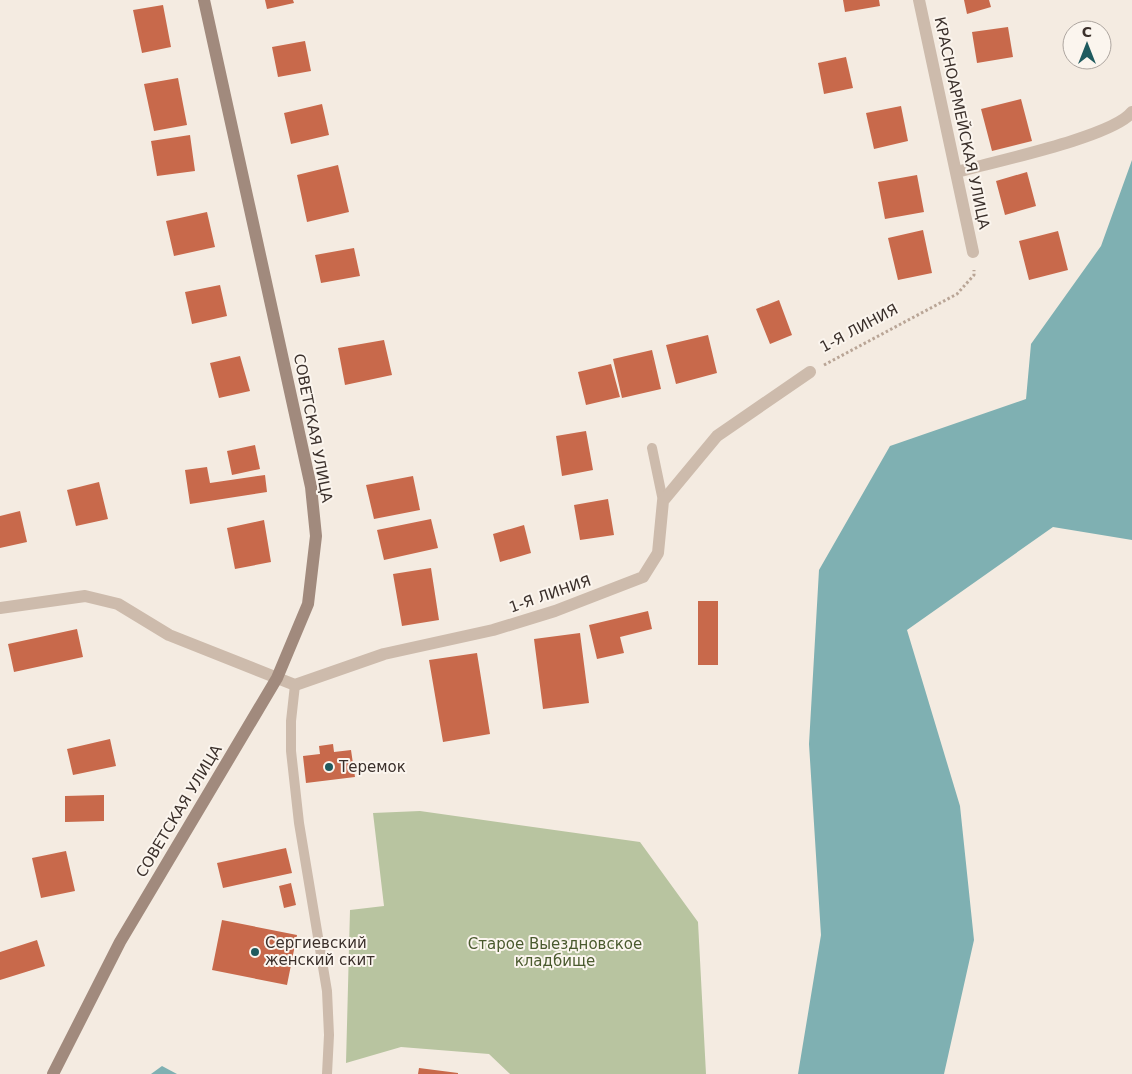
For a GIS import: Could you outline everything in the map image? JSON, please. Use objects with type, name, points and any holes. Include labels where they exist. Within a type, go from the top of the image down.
[{"type":"main road","name":"СОВЕТСКАЯ УЛИЦА","points":[[53,1074],[120,942],[277,678],[308,604],[316,536],[311,487],[204,0]]},
{"type":"street","name":"КРАСНОАРМЕЙСКАЯ УЛИЦА","points":[[919,0],[973,252]]},
{"type":"street","points":[[957,172],[1085,137],[1127,119],[1132,112]]},
{"type":"street","points":[[663,502],[717,436],[810,372]]},
{"type":"street","name":"1-Я ЛИНИЯ","points":[[295,685],[384,654],[493,630],[555,611],[643,577],[658,553],[663,502]]},
{"type":"street","points":[[0,608],[85,596],[118,604],[169,636],[295,685]]},
{"type":"lane","points":[[652,448],[663,502]]},
{"type":"lane","points":[[295,685],[291,721],[291,751],[299,823],[327,990],[329,1035],[327,1074]]},
{"type":"path","name":"1-Я ЛИНИЯ","points":[[810,372],[957,294],[974,275],[973,252]]},
{"type":"green space","name":"Старое Выездновское кладбище","points":[[420,811],[640,842],[698,922],[706,1074],[510,1074],[489,1054],[401,1047],[346,1063],[350,910],[384,906],[373,813]]},
{"type":"water","points":[[1132,160],[1132,540],[1053,527],[907,630],[960,806],[974,940],[944,1074],[798,1074],[821,935],[809,744],[819,570],[890,446],[1026,399],[1031,344],[1101,246]]},
{"type":"water","points":[[162,1066],[177,1074],[151,1074]]},
{"type":"building","points":[[265,0],[293,0],[294,3],[267,9]]},
{"type":"building","points":[[843,0],[879,0],[880,6],[845,12]]},
{"type":"building","points":[[964,0],[989,0],[991,7],[967,14]]},
{"type":"building","points":[[163,5],[171,47],[142,53],[133,10]]},
{"type":"building","points":[[1008,27],[1013,57],[977,63],[972,32]]},
{"type":"building","points":[[305,41],[311,71],[278,77],[272,47]]},
{"type":"building","points":[[846,57],[853,88],[824,94],[818,63]]},
{"type":"building","points":[[178,78],[187,125],[154,131],[144,84]]},
{"type":"building","points":[[1021,99],[1032,141],[992,151],[981,109]]},
{"type":"building","points":[[322,104],[329,135],[291,144],[284,113]]},
{"type":"building","points":[[901,106],[908,141],[874,149],[866,113]]},
{"type":"building","points":[[190,135],[195,171],[157,176],[151,141]]},
{"type":"building","points":[[338,165],[349,212],[307,222],[297,175]]},
{"type":"building","points":[[1027,172],[1036,206],[1005,215],[996,181]]},
{"type":"building","points":[[917,175],[924,212],[885,219],[878,182]]},
{"type":"building","points":[[207,212],[215,247],[174,256],[166,221]]},
{"type":"building","points":[[923,230],[932,273],[898,280],[888,238]]},
{"type":"building","points":[[1058,231],[1068,270],[1029,280],[1019,241]]},
{"type":"building","points":[[354,248],[360,276],[321,283],[315,255]]},
{"type":"building","points":[[220,285],[227,316],[192,324],[185,292]]},
{"type":"building","points":[[779,300],[792,335],[770,344],[756,309]]},
{"type":"building","points":[[708,335],[717,373],[676,384],[666,345]]},
{"type":"building","points":[[384,340],[392,375],[345,385],[338,348]]},
{"type":"building","points":[[652,350],[661,389],[622,398],[613,359]]},
{"type":"building","points":[[240,356],[250,391],[219,398],[210,363]]},
{"type":"building","points":[[611,364],[620,397],[586,405],[578,372]]},
{"type":"building","points":[[586,431],[593,470],[562,476],[556,436]]},
{"type":"building","points":[[255,445],[260,469],[232,475],[227,451]]},
{"type":"building","points":[[207,467],[210,483],[265,475],[267,492],[190,504],[185,470]]},
{"type":"building","points":[[413,476],[420,510],[374,519],[366,485]]},
{"type":"building","points":[[99,482],[108,519],[76,526],[67,490]]},
{"type":"building","points":[[608,499],[614,535],[580,540],[574,505]]},
{"type":"building","points":[[20,511],[27,542],[0,548],[0,516]]},
{"type":"building","points":[[431,519],[438,548],[384,560],[377,530]]},
{"type":"building","points":[[264,520],[271,562],[235,569],[227,528]]},
{"type":"building","points":[[524,525],[531,553],[500,562],[493,534]]},
{"type":"building","points":[[431,568],[439,620],[402,626],[393,574]]},
{"type":"building","points":[[698,601],[718,601],[718,665],[698,665]]},
{"type":"building","points":[[648,611],[652,629],[620,637],[624,653],[597,659],[589,625]]},
{"type":"building","points":[[77,629],[83,657],[14,672],[8,644]]},
{"type":"building","points":[[580,633],[589,703],[543,709],[534,639]]},
{"type":"building","points":[[477,653],[490,734],[443,742],[429,660]]},
{"type":"building","points":[[110,739],[116,766],[73,775],[67,749]]},
{"type":"building","name":"Теремок","points":[[333,744],[334,752],[351,750],[355,777],[306,783],[303,756],[320,754],[319,746]]},
{"type":"building","points":[[104,795],[104,821],[65,822],[65,796]]},
{"type":"building","points":[[286,848],[292,873],[223,888],[217,863]]},
{"type":"building","points":[[66,851],[75,891],[41,898],[32,858]]},
{"type":"building","points":[[291,883],[296,905],[284,908],[279,886]]},
{"type":"building","name":"Сергиевский женский скит","points":[[222,920],[297,935],[287,985],[212,970]]},
{"type":"building","points":[[37,940],[45,966],[0,980],[0,952]]},
{"type":"building","points":[[419,1068],[458,1073],[458,1074],[418,1074]]},
{"type":"place","name":"Теремок","points":[[329,767]]},
{"type":"place","name":"Сергиевский женский скит","points":[[255,952]]}]
